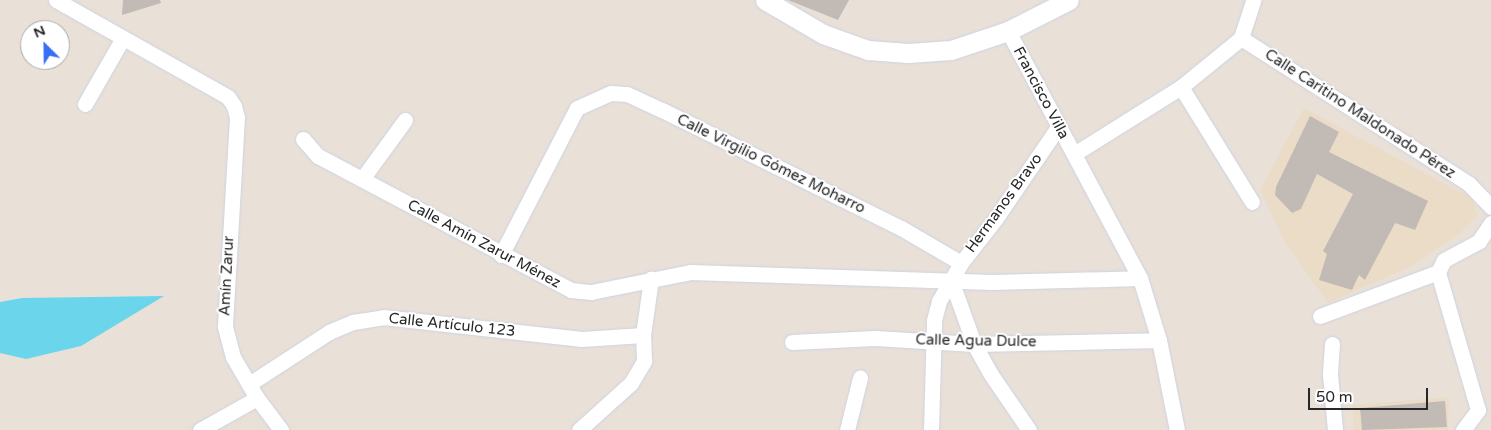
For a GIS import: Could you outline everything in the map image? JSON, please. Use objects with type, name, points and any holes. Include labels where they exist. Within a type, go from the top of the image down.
[{"type":"street","points":[[56,0],[123,38],[85,104]]},
{"type":"street","points":[[765,0],[823,34],[868,50],[908,53],[951,50],[1008,32],[1069,0]]},
{"type":"street","points":[[1074,154],[1181,87],[1241,38],[1253,0]]},
{"type":"street","name":"Francisco Villa","points":[[1008,32],[1140,278],[1159,340],[1177,430]]},
{"type":"street","name":"Amín Zarur","points":[[123,38],[228,97],[234,106],[237,117],[225,327],[233,357],[257,398],[281,430]]},
{"type":"street","name":"Calle Caritino Maldonado Pérez","points":[[1241,38],[1480,192],[1491,207]]},
{"type":"street","points":[[1181,87],[1252,202]]},
{"type":"street","name":"Calle Virgilio Gómez Moharro","points":[[501,255],[577,108],[611,93],[627,94],[901,228],[961,263]]},
{"type":"street","points":[[362,179],[405,120]]},
{"type":"street","name":"Hermanos Bravo","points":[[931,430],[933,342],[938,301],[961,263],[996,218],[1058,127]]},
{"type":"street","name":"Calle Amín Zarur Ménez","points":[[303,139],[318,156],[501,255],[571,290],[591,292],[690,272],[951,280],[1140,278]]},
{"type":"street","points":[[1320,316],[1438,272],[1444,260],[1479,241],[1491,223]]},
{"type":"street","points":[[1438,272],[1485,410],[1463,430]]},
{"type":"street","points":[[579,430],[631,383],[644,361],[643,335],[652,279]]},
{"type":"street","points":[[951,280],[974,344],[990,373],[1029,430]]},
{"type":"street","name":"Calle Artículo 123","points":[[249,384],[329,332],[353,322],[383,317],[582,339],[643,335]]},
{"type":"street","name":"Calle Agua Dulce","points":[[792,342],[876,338],[974,344],[1159,340]]},
{"type":"street","points":[[1332,344],[1330,374],[1335,430]]},
{"type":"street","points":[[846,430],[860,378]]},
{"type":"street","points":[[200,430],[257,398]]},
{"type":"shaded area","points":[[1304,108],[1471,198],[1478,215],[1459,234],[1414,265],[1328,303],[1285,242],[1260,190]]},
{"type":"shaded area","points":[[1449,397],[1448,430],[1354,430],[1352,405]]},
{"type":"water","points":[[164,296],[81,346],[26,359],[0,353],[0,302],[22,298]]},
{"type":"building","points":[[123,0],[160,0],[161,3],[122,15]]},
{"type":"building","points":[[788,0],[849,0],[838,20]]},
{"type":"building","points":[[1310,116],[1339,132],[1329,152],[1428,201],[1415,230],[1395,223],[1365,280],[1359,275],[1352,290],[1319,280],[1327,254],[1323,251],[1353,194],[1317,174],[1301,209],[1292,213],[1275,195],[1276,187]]},
{"type":"building","points":[[1445,401],[1447,427],[1362,430],[1360,408]]}]
